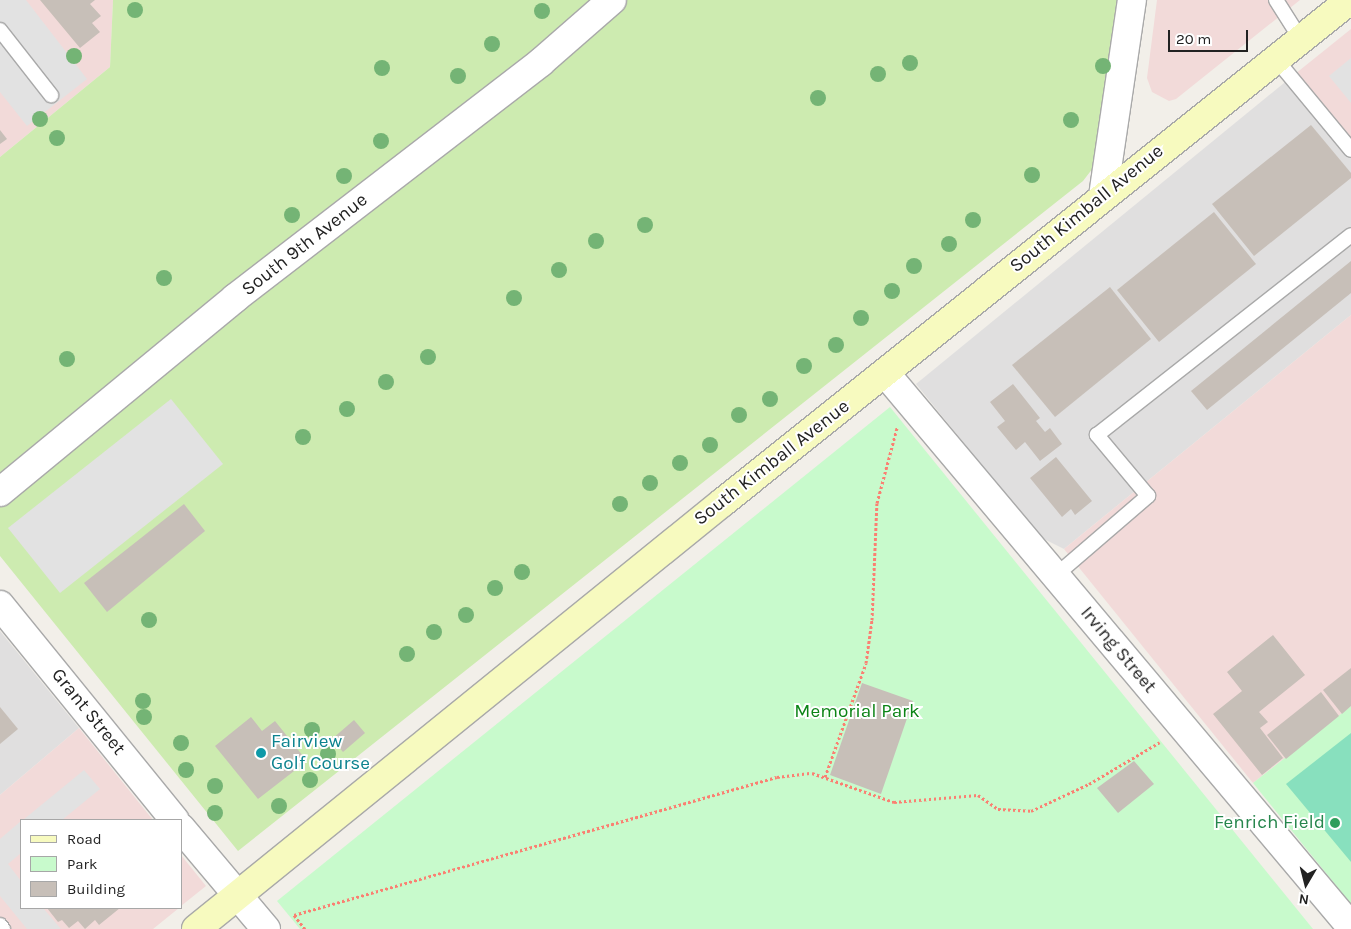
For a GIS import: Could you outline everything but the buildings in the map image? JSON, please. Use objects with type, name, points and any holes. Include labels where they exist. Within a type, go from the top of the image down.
[{"type":"street","name":"South 9th Avenue","points":[[0,492],[235,298],[541,62],[612,0]]},
{"type":"street","points":[[1103,196],[1132,0]]},
{"type":"street","name":"South Kimball Avenue","points":[[196,929],[886,374],[1103,196],[1350,0]]},
{"type":"street","name":"Irving Street","points":[[886,374],[1351,927]]},
{"type":"street","name":"Grant Street","points":[[0,605],[174,819]]},
{"type":"street","points":[[182,829],[236,896],[266,929]]},
{"type":"lane","points":[[1276,0],[1300,38]]},
{"type":"lane","points":[[0,30],[51,96]]},
{"type":"lane","points":[[1275,58],[1351,150]]},
{"type":"lane","points":[[1055,576],[1148,496],[1097,435],[1351,235]]},
{"type":"lane","points":[[0,925],[3,929]]},
{"type":"path","points":[[825,777],[866,663],[872,620],[877,503],[898,423],[910,403]]},
{"type":"path","points":[[304,929],[294,915],[777,777],[812,773],[894,802],[978,795],[998,808],[1031,811],[1156,746],[1179,722]]},
{"type":"shaded area","points":[[0,0],[113,0],[110,67],[0,157]]},
{"type":"shaded area","points":[[0,0],[26,0],[87,79],[27,126],[0,92]]},
{"type":"shaded area","points":[[1157,0],[1300,0],[1176,99],[1169,101],[1152,92],[1147,78]]},
{"type":"shaded area","points":[[1351,29],[1351,143],[1295,74]]},
{"type":"shaded area","points":[[1351,58],[1351,103],[1329,76]]},
{"type":"shaded area","points":[[1295,74],[1351,143],[1351,315],[1064,549],[1040,537],[916,384]]},
{"type":"shaded area","points":[[1351,315],[1351,706],[1253,783],[1064,549]]},
{"type":"shaded area","points":[[171,399],[223,464],[60,593],[8,528]]},
{"type":"shaded area","points":[[0,631],[79,728],[0,795]]},
{"type":"shaded area","points":[[79,728],[152,819],[20,819],[20,909],[178,909],[153,929],[0,929],[0,795]]},
{"type":"shaded area","points":[[84,770],[100,789],[63,819],[24,819]]},
{"type":"shaded area","points":[[20,822],[20,854],[8,864],[20,880],[20,909],[44,909],[61,929],[27,929],[0,896],[0,839]]},
{"type":"shaded area","points":[[182,856],[206,886],[182,905]]},
{"type":"green space","points":[[113,0],[1121,0],[1093,168],[1083,181],[238,851],[0,556],[0,157],[110,67]]},
{"type":"green space","name":"Memorial Park","points":[[890,407],[1313,929],[300,929],[277,901]]},
{"type":"green space","points":[[1351,706],[1351,904],[1253,783]]},
{"type":"green space","name":"Fenrich Field","points":[[1351,733],[1351,862],[1286,784]]},
{"type":"place","name":"Fairview Golf Course","points":[[261,753]]},
{"type":"place","name":"Fenrich Field","points":[[1335,823]]}]
